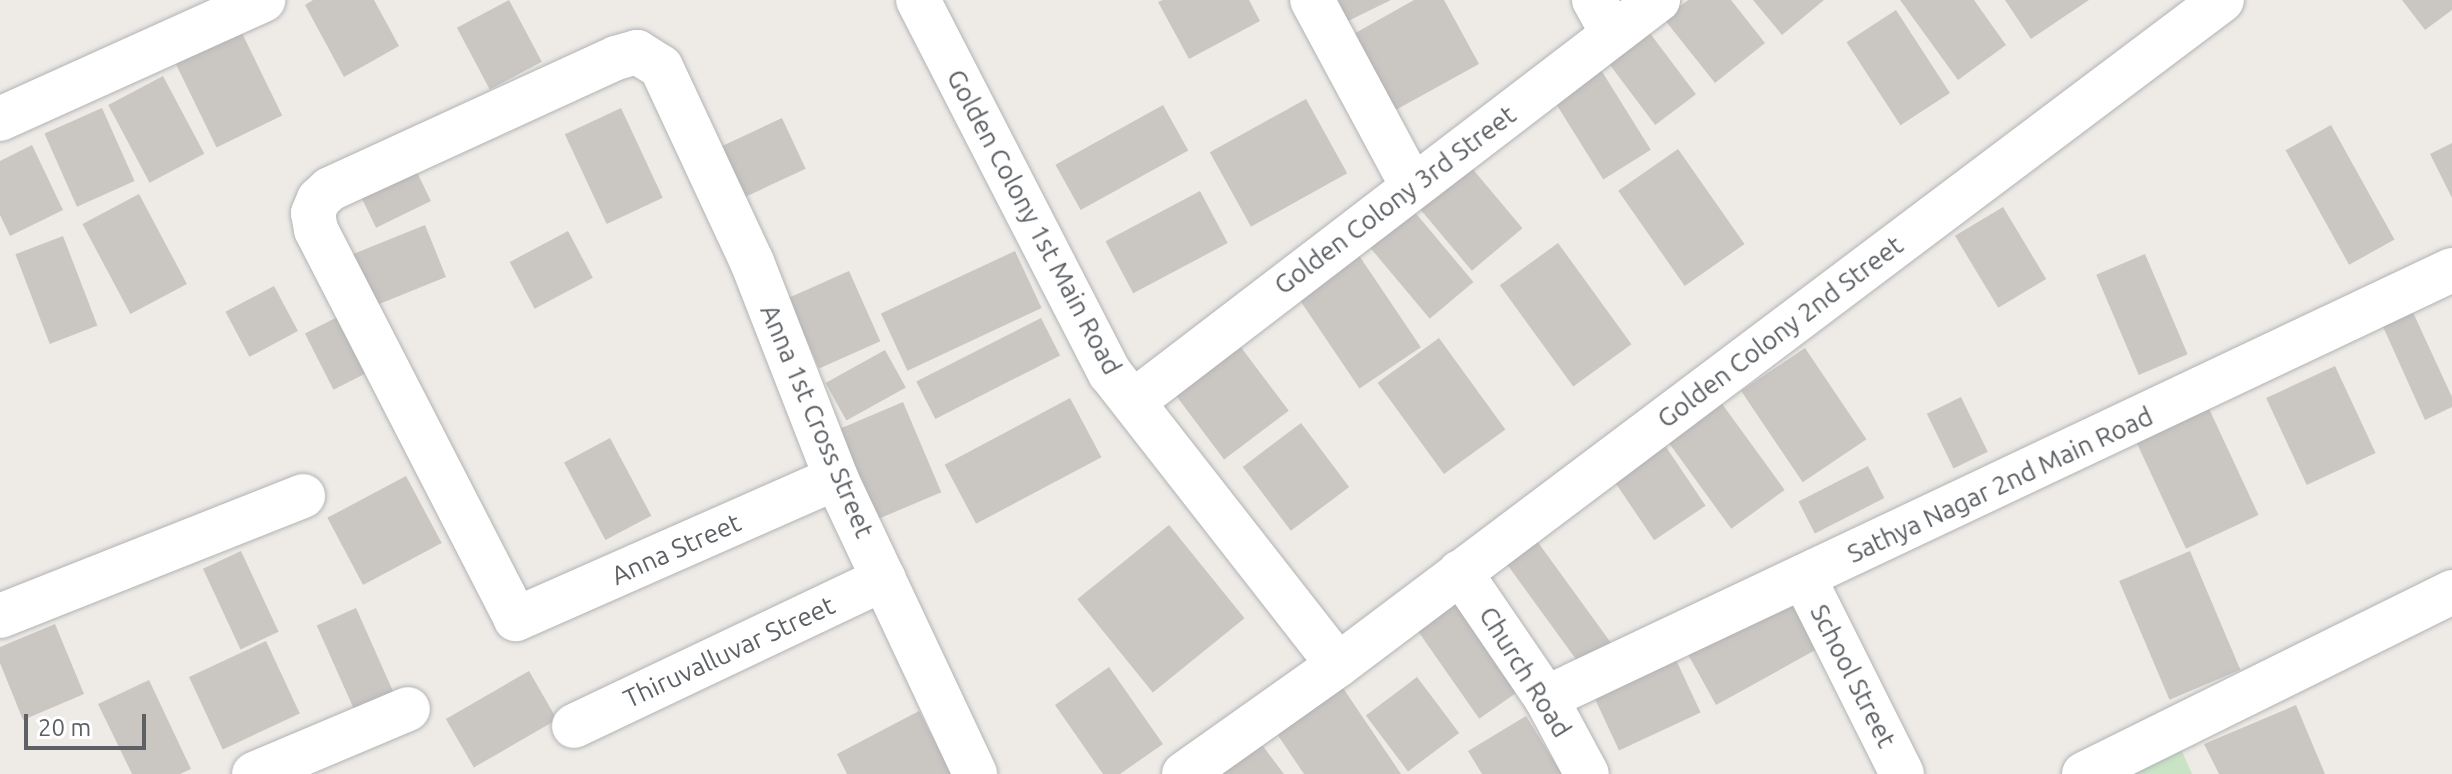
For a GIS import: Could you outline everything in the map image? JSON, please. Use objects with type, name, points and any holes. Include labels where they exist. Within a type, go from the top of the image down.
[{"type":"street","points":[[0,119],[263,0]]},
{"type":"street","name":"Golden Colony 1st Main Road","points":[[918,0],[1110,373],[1338,665]]},
{"type":"street","points":[[1312,0],[1412,186]]},
{"type":"street","name":"Golden Colony 3rd Street","points":[[1134,401],[1412,186],[1603,17],[1658,0]]},
{"type":"street","name":"Golden Colony 2nd Street","points":[[1338,665],[2222,0]]},
{"type":"street","name":"Anna 1st Cross Street","points":[[516,619],[316,230],[313,213],[330,189],[616,58],[637,52],[661,67],[752,262],[836,478],[975,774]]},
{"type":"street","name":"Sathya Nagar 2nd Main Road","points":[[1546,698],[2452,270]]},
{"type":"street","name":"Anna Street","points":[[516,619],[836,478]]},
{"type":"street","points":[[0,616],[303,496]]},
{"type":"street","name":"Church Road","points":[[1460,572],[1546,698],[1587,774]]},
{"type":"street","name":"School Street","points":[[1804,578],[1902,774]]},
{"type":"street","name":"Thiruvalluvar Street","points":[[574,726],[884,579]]},
{"type":"street","points":[[2084,774],[2452,592]]},
{"type":"street","points":[[1184,774],[1338,665]]},
{"type":"street","points":[[254,774],[408,709]]},
{"type":"green space","points":[[2179,744],[2192,774],[2117,774]]},
{"type":"building","points":[[313,0],[374,0],[399,46],[344,77],[305,5]]},
{"type":"building","points":[[509,0],[542,62],[490,90],[457,28]]},
{"type":"building","points":[[1249,0],[1260,21],[1189,59],[1158,2]]},
{"type":"building","points":[[1338,0],[1391,0],[1348,21]]},
{"type":"building","points":[[1414,0],[1444,0],[1479,64],[1392,112],[1350,36]]},
{"type":"building","points":[[1688,0],[1731,0],[1765,43],[1715,83],[1664,19]]},
{"type":"building","points":[[1753,0],[1824,0],[1782,35]]},
{"type":"building","points":[[1900,0],[1974,0],[2006,45],[1958,80]]},
{"type":"building","points":[[2005,0],[2089,0],[2031,39]]},
{"type":"building","points":[[2402,0],[2452,0],[2452,10],[2425,30]]},
{"type":"building","points":[[1896,10],[1950,93],[1900,125],[1847,42]]},
{"type":"building","points":[[1646,28],[1696,94],[1655,125],[1605,59]]},
{"type":"building","points":[[241,31],[282,115],[217,147],[175,63]]},
{"type":"building","points":[[1601,70],[1651,150],[1603,179],[1554,100]]},
{"type":"building","points":[[163,76],[204,154],[150,183],[108,105]]},
{"type":"building","points":[[1306,99],[1347,173],[1251,227],[1210,152]]},
{"type":"building","points":[[1163,105],[1188,150],[1081,210],[1055,165]]},
{"type":"building","points":[[102,108],[135,181],[77,207],[44,134]]},
{"type":"building","points":[[621,108],[663,198],[607,224],[565,134]]},
{"type":"building","points":[[782,118],[806,169],[731,203],[708,153]]},
{"type":"building","points":[[2331,125],[2395,240],[2349,265],[2286,150]]},
{"type":"building","points":[[2452,143],[2452,198],[2430,154]]},
{"type":"building","points":[[32,145],[63,210],[10,236],[0,215],[0,161]]},
{"type":"building","points":[[1678,149],[1745,244],[1685,286],[1618,191]]},
{"type":"building","points":[[409,156],[431,201],[376,228],[354,183]]},
{"type":"building","points":[[1471,167],[1522,228],[1472,271],[1420,209]]},
{"type":"building","points":[[1200,191],[1228,243],[1133,293],[1106,241]]},
{"type":"building","points":[[139,194],[187,284],[130,314],[82,224]]},
{"type":"building","points":[[2003,207],[2046,279],[1998,308],[1955,236]]},
{"type":"building","points":[[1413,210],[1473,282],[1430,319],[1369,247]]},
{"type":"building","points":[[425,225],[446,277],[366,309],[345,257]]},
{"type":"building","points":[[568,231],[593,278],[535,309],[510,262]]},
{"type":"building","points":[[63,236],[97,326],[50,344],[15,254]]},
{"type":"building","points":[[1558,243],[1631,344],[1573,386],[1500,285]]},
{"type":"building","points":[[1015,251],[1042,308],[907,371],[881,314]]},
{"type":"building","points":[[1356,251],[1421,347],[1360,389],[1295,292]]},
{"type":"building","points":[[2145,254],[2188,354],[2139,375],[2096,275]]},
{"type":"building","points":[[849,271],[880,341],[819,369],[788,298]]},
{"type":"building","points":[[274,286],[298,331],[249,357],[225,312]]},
{"type":"building","points":[[2410,306],[2452,397],[2452,407],[2425,420],[2380,320]]},
{"type":"building","points":[[353,309],[382,365],[333,390],[305,334]]},
{"type":"building","points":[[1041,318],[1060,355],[935,419],[916,382]]},
{"type":"building","points":[[1231,334],[1289,411],[1224,459],[1166,383]]},
{"type":"building","points":[[1439,338],[1505,429],[1444,474],[1378,383]]},
{"type":"building","points":[[1805,348],[1867,439],[1803,482],[1741,391]]},
{"type":"building","points":[[885,350],[906,388],[846,421],[826,383]]},
{"type":"building","points":[[2335,366],[2376,453],[2307,485],[2266,398]]},
{"type":"building","points":[[1961,397],[1988,452],[1954,468],[1927,414]]},
{"type":"building","points":[[1070,398],[1101,457],[976,524],[945,465]]},
{"type":"building","points":[[2204,398],[2259,515],[2186,549],[2131,432]]},
{"type":"building","points":[[1720,401],[1785,490],[1731,529],[1667,440]]},
{"type":"building","points":[[903,402],[941,492],[872,522],[834,431]]},
{"type":"building","points":[[1301,423],[1349,487],[1291,531],[1243,467]]},
{"type":"building","points":[[610,438],[651,516],[605,540],[564,462]]},
{"type":"building","points":[[1662,441],[1706,506],[1654,540],[1611,476]]},
{"type":"building","points":[[1868,466],[1884,498],[1815,533],[1799,501]]},
{"type":"building","points":[[406,476],[442,543],[363,585],[327,518]]},
{"type":"building","points":[[1169,525],[1245,618],[1153,693],[1077,599]]},
{"type":"building","points":[[1537,541],[1612,644],[1581,666],[1506,563]]},
{"type":"building","points":[[241,551],[279,632],[241,649],[203,569]]},
{"type":"building","points":[[2190,551],[2240,670],[2170,700],[2119,581]]},
{"type":"building","points":[[1468,591],[1532,682],[1479,719],[1416,628]]},
{"type":"building","points":[[1786,592],[1818,649],[1716,705],[1685,648]]},
{"type":"building","points":[[356,608],[394,693],[355,710],[317,625]]},
{"type":"building","points":[[55,624],[84,694],[23,720],[0,663],[0,647]]},
{"type":"building","points":[[266,641],[300,714],[223,749],[189,677]]},
{"type":"building","points":[[1671,649],[1701,712],[1619,750],[1589,687]]},
{"type":"building","points":[[1109,667],[1163,744],[1120,774],[1103,774],[1055,705]]},
{"type":"building","points":[[529,671],[557,719],[474,767],[446,719]]},
{"type":"building","points":[[1417,677],[1459,733],[1408,771],[1366,716]]},
{"type":"building","points":[[149,680],[191,769],[180,774],[132,774],[98,704]]},
{"type":"building","points":[[1341,685],[1401,774],[1304,774],[1275,731]]},
{"type":"building","points":[[2296,705],[2325,774],[2219,774],[2204,744]]},
{"type":"building","points":[[919,711],[952,774],[847,774],[837,754]]},
{"type":"building","points":[[1526,716],[1562,774],[1482,774],[1468,751]]},
{"type":"building","points":[[1256,737],[1284,774],[1206,774]]}]
